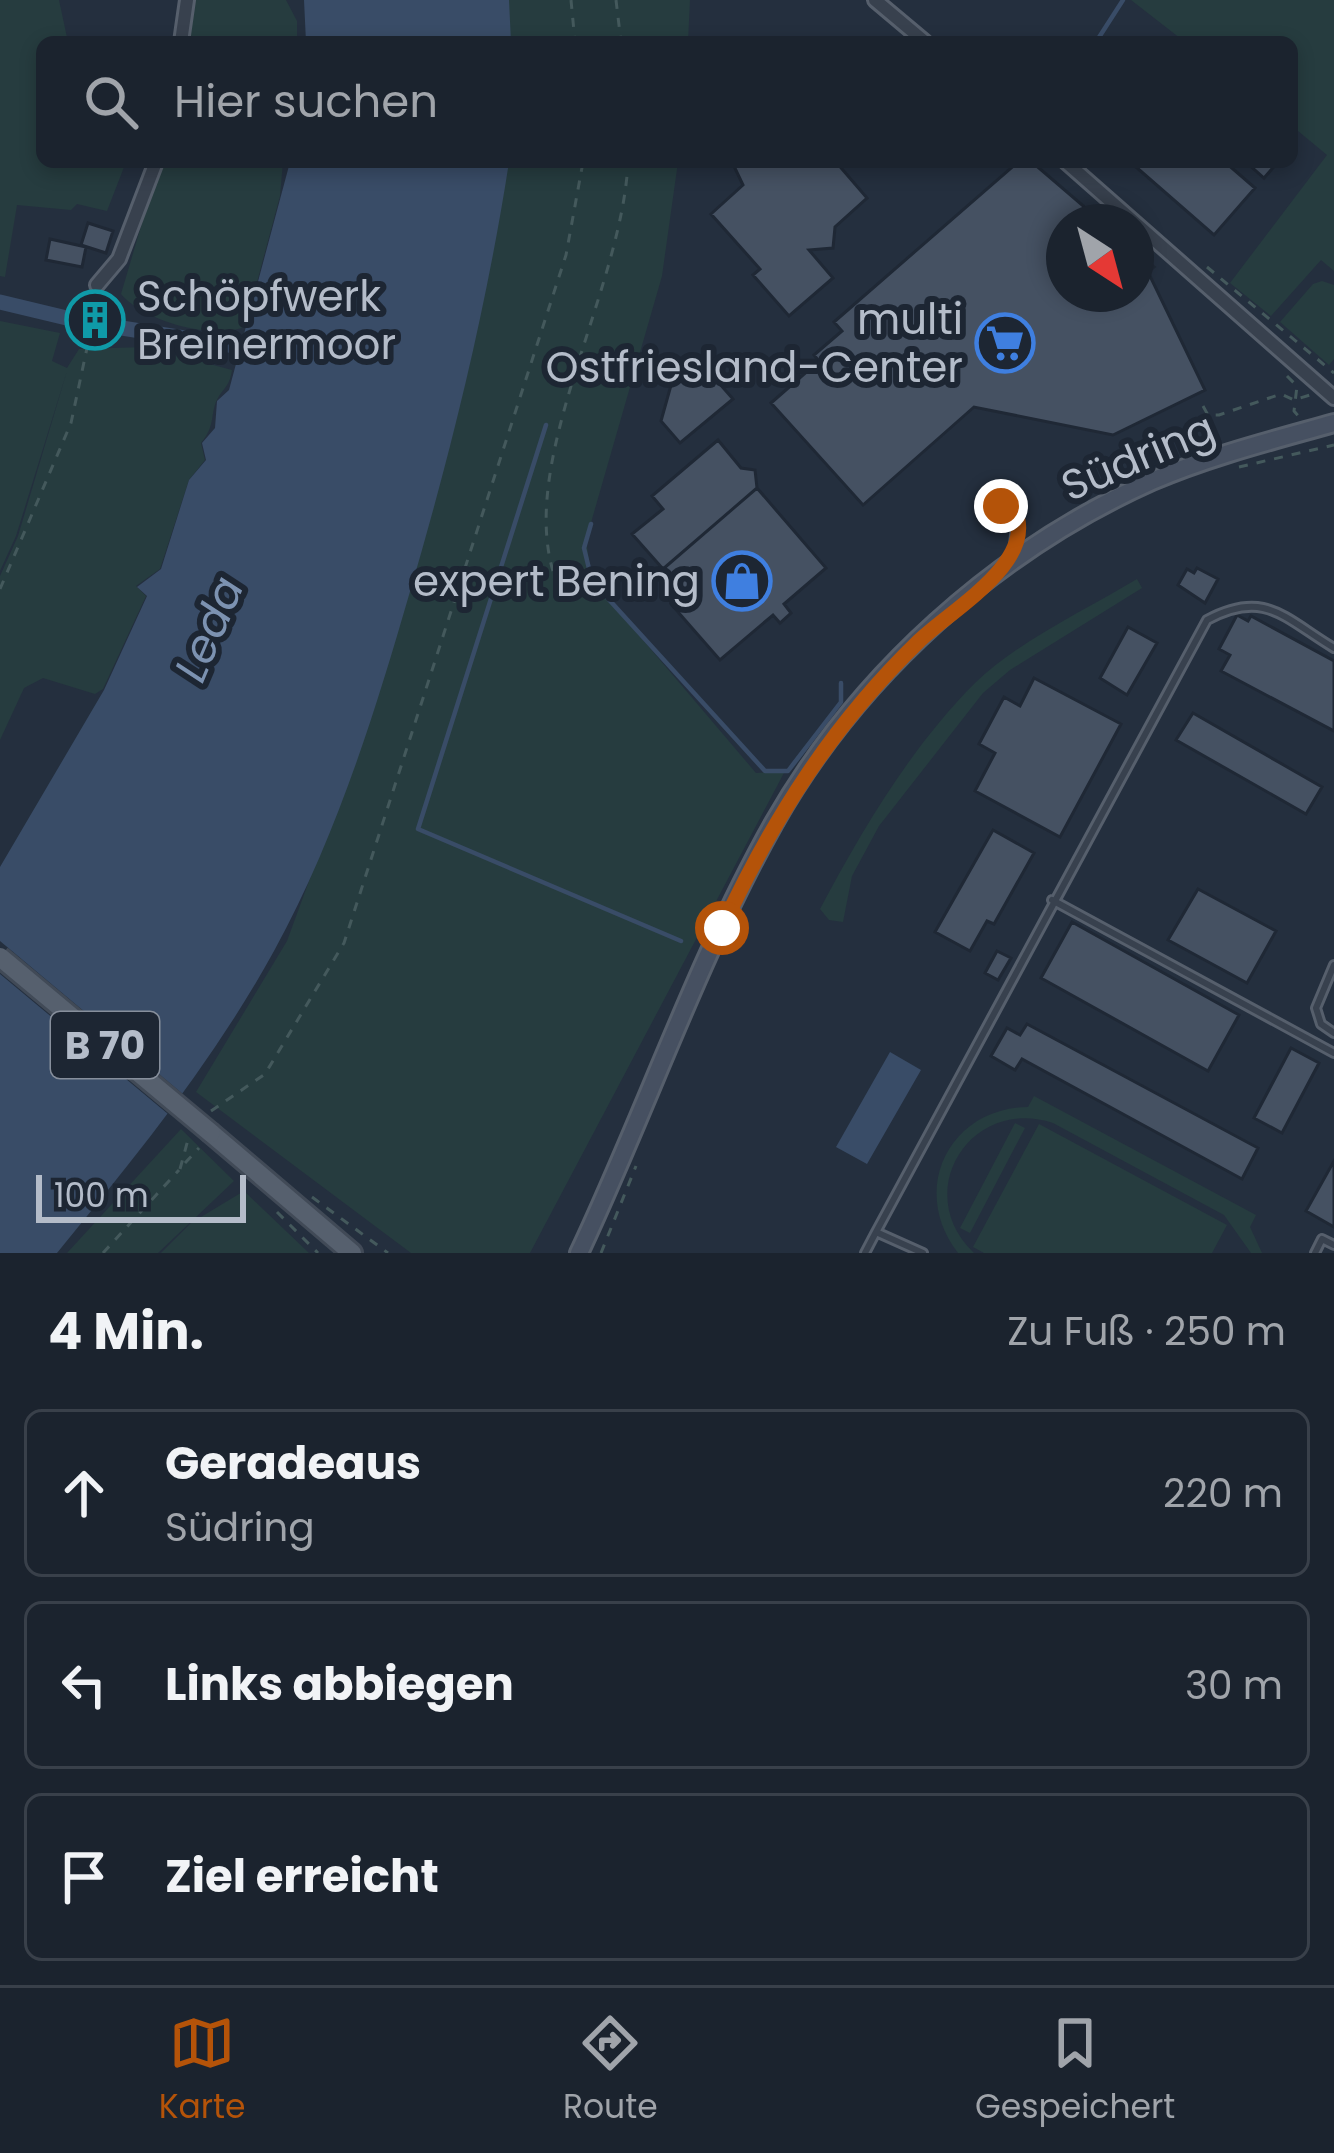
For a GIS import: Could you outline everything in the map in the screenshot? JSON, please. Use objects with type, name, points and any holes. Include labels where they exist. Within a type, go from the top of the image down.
[{"type":"main road","name":"Südring","points":[[579,1253],[722,928],[776,820],[844,720],[884,675],[1009,564],[1060,529],[1155,480],[1334,423]]},
{"type":"main road","name":"B 70","points":[[0,957],[205,1141],[352,1253]]},
{"type":"street","points":[[183,36],[187,0]]},
{"type":"street","points":[[875,0],[918,36]]},
{"type":"street","points":[[97,285],[119,259],[153,168]]},
{"type":"street","points":[[1073,168],[1334,398]]},
{"type":"lane","points":[[994,507],[1008,507],[1017,515],[1019,531],[1009,564]]},
{"type":"lane","points":[[865,1253],[1207,620],[1235,604],[1267,604],[1334,648]]},
{"type":"lane","points":[[1052,900],[1334,1053]]},
{"type":"lane","points":[[1334,965],[1316,1008],[1322,1024],[1334,1033]]},
{"type":"lane","points":[[876,1232],[923,1253]]},
{"type":"lane","points":[[1315,1253],[1322,1239],[1334,1245]]},
{"type":"path","points":[[571,0],[574,36]]},
{"type":"path","points":[[616,0],[620,36]]},
{"type":"path","points":[[180,1168],[189,1135],[209,1112],[265,1074],[344,943],[566,255],[582,168]]},
{"type":"path","points":[[553,571],[544,498],[613,261],[627,168]]},
{"type":"path","points":[[1202,262],[1334,373]]},
{"type":"path","points":[[0,589],[71,423],[87,348],[81,337],[87,301],[97,285]]},
{"type":"path","points":[[1203,406],[1208,415],[1219,415],[1281,394],[1294,400]]},
{"type":"path","points":[[1234,469],[1334,445]]},
{"type":"path","points":[[103,1253],[205,1141]]},
{"type":"path","points":[[601,1253],[640,1156]]},
{"type":"green space","points":[[0,0],[59,0],[67,36],[36,36],[36,168],[124,168],[107,211],[77,204],[71,210],[17,205],[5,277],[0,276]]},
{"type":"green space","points":[[190,0],[286,0],[297,21],[297,36],[187,36]]},
{"type":"green space","points":[[499,0],[690,0],[688,36],[500,36]]},
{"type":"green space","points":[[1131,0],[1334,0],[1334,271],[1321,260],[1271,316],[1230,283],[1327,155],[1298,131],[1298,36],[1177,36]]},
{"type":"green space","points":[[158,168],[282,168],[280,196],[245,327],[215,331],[179,326],[145,312],[121,294]]},
{"type":"green space","points":[[498,168],[677,168],[662,276],[586,540],[592,580],[756,773],[785,771],[530,1253],[411,1253],[196,1092],[287,941],[356,753]]},
{"type":"green space","points":[[1313,284],[1334,285],[1334,359],[1329,365],[1280,322]]},
{"type":"green space","points":[[0,321],[60,333],[52,361],[67,368],[79,349],[146,347],[232,370],[201,443],[205,460],[189,480],[160,569],[136,586],[146,596],[103,689],[95,694],[43,678],[24,688],[0,740],[0,576],[18,536],[67,371],[16,536],[0,571]]},
{"type":"green space","points":[[1137,579],[1142,588],[1010,670],[983,693],[879,826],[852,876],[843,922],[829,920],[820,909],[853,849],[889,790],[952,708],[1012,653]]},
{"type":"green space","points":[[1034,1096],[1256,1215],[1250,1227],[1262,1253],[1251,1253],[1224,1215],[1053,1123],[1023,1118],[997,1123],[975,1136],[959,1155],[949,1178],[948,1203],[956,1229],[974,1253],[958,1253],[937,1204],[945,1157],[977,1121],[1028,1107]]},
{"type":"green space","points":[[1015,1123],[1025,1128],[970,1233],[960,1228]]},
{"type":"green space","points":[[1039,1124],[1227,1225],[1212,1253],[984,1253],[973,1247]]},
{"type":"green space","points":[[181,1129],[234,1181],[158,1253],[67,1253]]},
{"type":"green space","points":[[244,1191],[309,1253],[161,1253],[191,1223]]},
{"type":"water","points":[[304,0],[509,0],[511,36],[306,36]]},
{"type":"water","name":"Leda","points":[[288,168],[508,168],[478,326],[396,640],[351,777],[296,909],[199,1070],[57,1253],[0,1253],[0,867],[104,690],[147,596],[137,587],[161,569],[189,480],[206,460],[202,443],[215,428],[217,401],[229,390]]},
{"type":"water","points":[[890,1052],[921,1070],[867,1164],[836,1147]]},
{"type":"pier","points":[[0,941],[190,1100],[174,1119],[0,974]]},
{"type":"building","points":[[735,168],[841,168],[867,198],[835,227],[833,248],[809,250],[833,278],[789,316],[753,275],[760,269],[711,214],[743,185]]},
{"type":"building","name":"multi Ostfriesland-Center","points":[[1011,168],[1039,168],[1081,204],[1046,204],[1046,312],[1154,312],[1154,284],[1205,390],[1113,435],[974,407],[863,505],[771,403],[819,361],[814,355],[842,331],[834,322]]},
{"type":"building","points":[[1137,168],[1232,168],[1255,188],[1214,235]]},
{"type":"building","points":[[1253,168],[1273,168],[1264,178]]},
{"type":"building","points":[[88,223],[113,231],[106,253],[81,245]]},
{"type":"building","points":[[50,239],[86,247],[82,267],[46,260]]},
{"type":"building","name":"Schöpfwerk Breinermoor","points":[[90,303],[105,306],[98,336],[86,333]]},
{"type":"building","points":[[697,358],[733,399],[680,443],[661,421],[673,378]]},
{"type":"building","points":[[718,440],[741,468],[755,470],[757,488],[663,569],[632,534],[663,509],[652,496]]},
{"type":"building","name":"expert Bening","points":[[757,488],[826,568],[784,604],[791,613],[780,623],[773,615],[720,660],[671,604],[684,593],[663,569]]},
{"type":"building","points":[[1197,568],[1218,579],[1205,603],[1178,585],[1187,569],[1194,573]]},
{"type":"building","points":[[1237,615],[1248,621],[1251,616],[1334,661],[1334,731],[1221,671],[1230,655],[1219,649]]},
{"type":"building","points":[[1128,627],[1157,643],[1127,695],[1100,678]]},
{"type":"building","points":[[1034,678],[1121,724],[1060,837],[975,791],[995,753],[979,744],[1004,697],[1020,706]]},
{"type":"building","points":[[1193,713],[1322,787],[1306,814],[1176,740]]},
{"type":"building","points":[[993,830],[1034,853],[994,924],[987,921],[970,951],[935,932]]},
{"type":"building","points":[[1198,889],[1276,931],[1247,983],[1168,940]]},
{"type":"building","points":[[1072,922],[1239,1015],[1208,1071],[1041,978]]},
{"type":"building","points":[[997,951],[1011,958],[998,980],[985,973]]},
{"type":"building","points":[[1027,1024],[1258,1148],[1242,1179],[1022,1059],[1015,1070],[991,1056],[1007,1028],[1020,1035]]},
{"type":"building","points":[[1291,1048],[1319,1063],[1282,1133],[1254,1118]]},
{"type":"building","points":[[1334,1161],[1334,1227],[1306,1211]]},
{"type":"waterway","points":[[1100,36],[1123,0]]},
{"type":"waterway","points":[[0,302],[75,320]]},
{"type":"waterway","points":[[103,325],[260,350]]},
{"type":"waterway","points":[[546,425],[418,829],[681,941]]},
{"type":"waterway","points":[[591,524],[584,548],[592,581],[765,771],[788,771],[841,702],[841,683]]},
{"type":"place","name":"Schöpfwerk Breinermoor","points":[[95,320]]},
{"type":"place","name":"multi Ostfriesland-Center","points":[[1005,343]]},
{"type":"place","name":"expert Bening","points":[[742,581]]},
{"type":"route","points":[[722,928],[776,820],[844,720],[923,637],[1009,564],[1019,524],[1014,509],[1001,506]]}]
